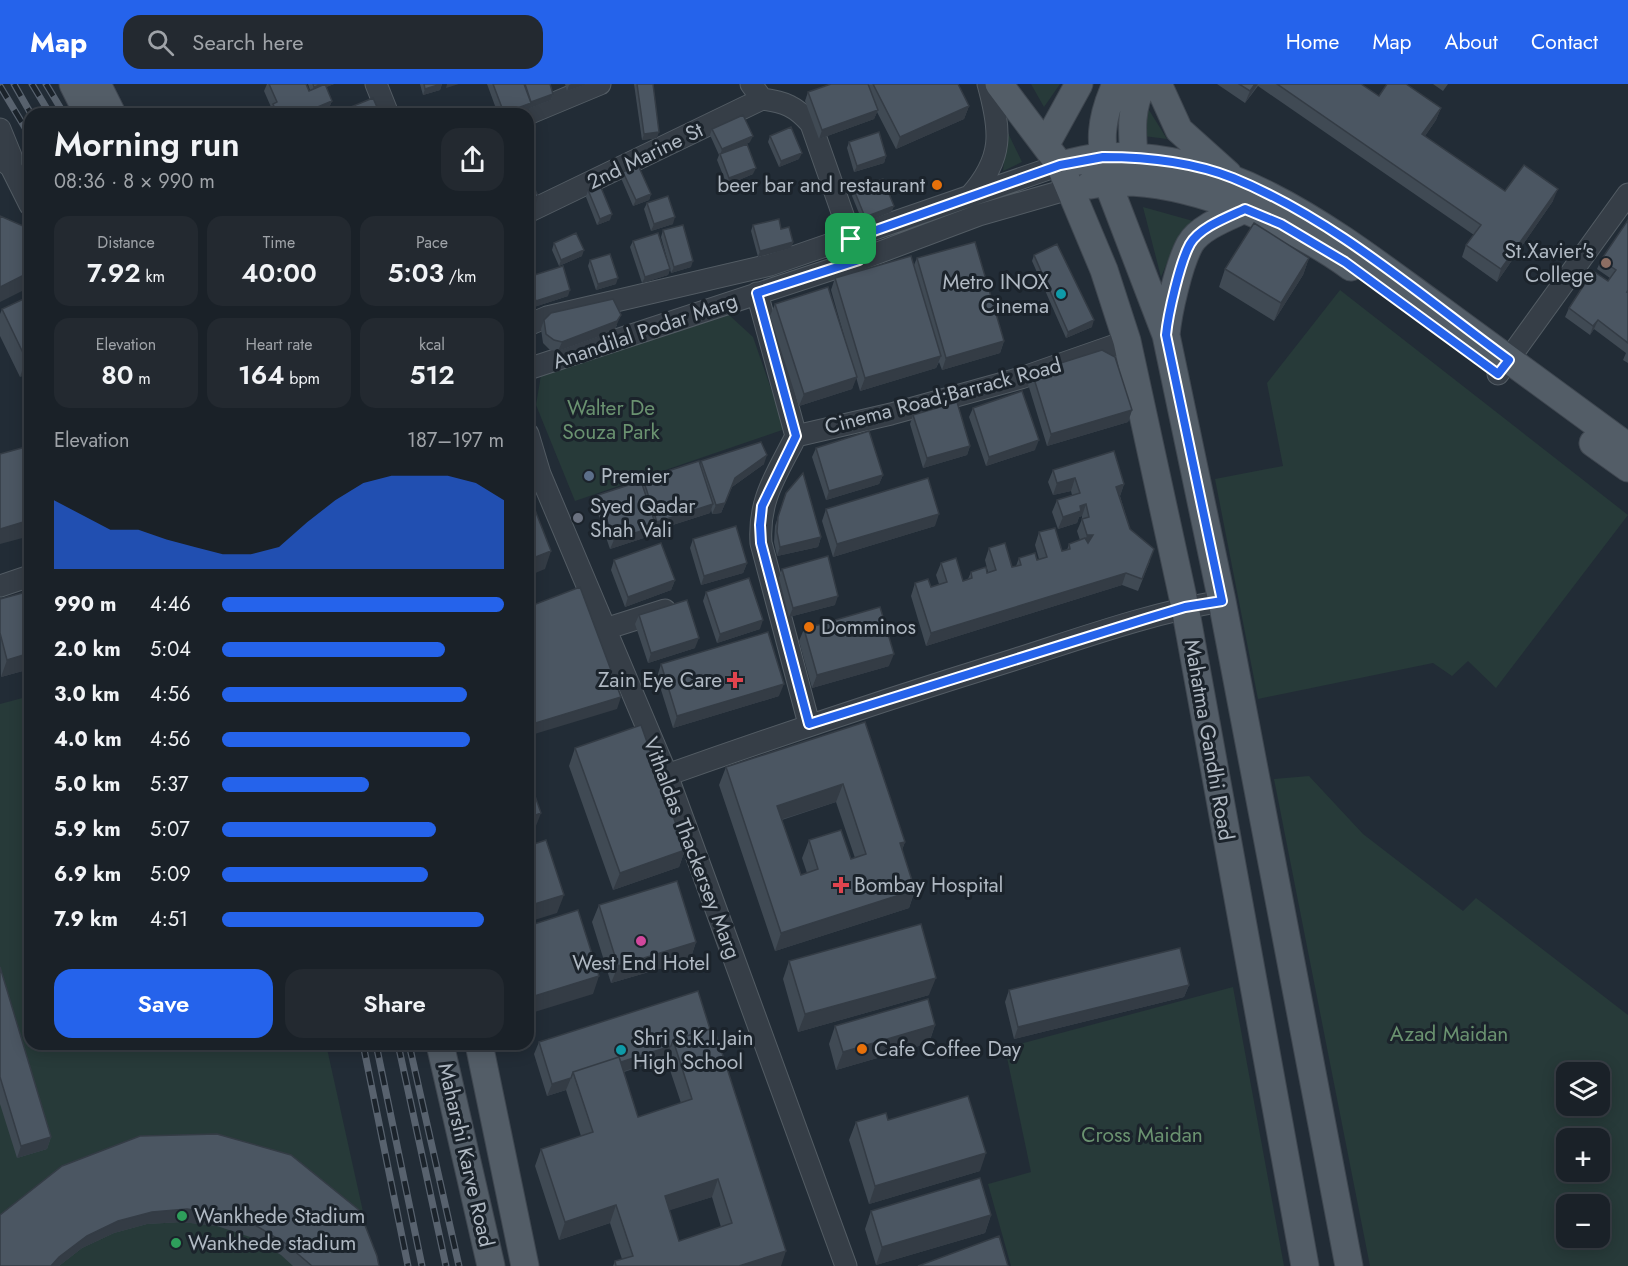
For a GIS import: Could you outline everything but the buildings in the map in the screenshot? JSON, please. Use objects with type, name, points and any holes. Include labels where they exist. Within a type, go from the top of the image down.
[{"type":"main road","points":[[73,84],[85,108]]},
{"type":"main road","points":[[97,84],[109,108]]},
{"type":"main road","name":"Mahatma Gandhi Road","points":[[999,84],[1059,166],[1104,270],[1128,340],[1185,607],[1305,1266]]},
{"type":"main road","points":[[1079,84],[1059,166],[1105,169],[1147,183],[1245,209],[1281,224],[1345,262],[1628,447]]},
{"type":"main road","points":[[1116,84],[1104,112],[1105,169],[1166,335],[1222,601],[1349,1266]]},
{"type":"main road","points":[[1134,157],[1131,123],[1137,95],[1143,84]]},
{"type":"main road","points":[[1158,84],[1179,130],[1232,178]]},
{"type":"main road","points":[[1105,169],[1134,157],[1183,164],[1232,178],[1290,206],[1353,246],[1628,468]]},
{"type":"main road","points":[[1166,335],[1168,315],[1191,243],[1214,224],[1245,209]]},
{"type":"main road","name":"Maharshi Karve Road","points":[[441,1050],[491,1266]]},
{"type":"main road","name":"Maharshi Karve Road","points":[[480,1050],[525,1266]]},
{"type":"street","points":[[376,84],[386,108]]},
{"type":"street","points":[[534,112],[600,84]]},
{"type":"street","points":[[968,199],[988,176],[997,147],[996,115],[988,84]]},
{"type":"street","points":[[757,92],[784,101],[800,111],[811,124],[859,260]]},
{"type":"street","name":"2nd Marine St","points":[[534,209],[757,92]]},
{"type":"street","points":[[0,129],[6,164],[24,195]]},
{"type":"street","name":"Anandilal Podar Marg","points":[[534,323],[548,317],[770,265],[1059,166]]},
{"type":"street","name":"Anandilal Podar Marg","points":[[534,367],[859,260],[979,215],[1059,166]]},
{"type":"street","points":[[1504,367],[1628,194]]},
{"type":"street","name":"Cinema Road;Barrack Road","points":[[757,293],[796,436],[891,414],[1021,378],[1128,340]]},
{"type":"street","points":[[796,436],[762,506],[760,525],[761,543],[809,724]]},
{"type":"street","name":"Vithaldas Thackersey Marg","points":[[534,454],[540,474],[668,775],[846,1266]]},
{"type":"street","points":[[0,586],[24,578]]},
{"type":"street","points":[[668,775],[809,724],[1185,607],[1222,601]]},
{"type":"street","points":[[606,629],[682,605]]},
{"type":"green space","points":[[1031,84],[1060,84],[1044,107]]},
{"type":"green space","points":[[1144,102],[1167,139],[1144,136]]},
{"type":"green space","points":[[1007,131],[1022,162],[1003,171]]},
{"type":"green space","points":[[1143,207],[1193,221],[1172,251],[1161,277]]},
{"type":"green space","points":[[1340,290],[1628,515],[1496,688],[1468,661],[1452,676],[1433,663],[1258,699],[1215,479],[1283,466],[1267,383]]},
{"type":"green space","name":"Walter De Souza Park","points":[[729,315],[753,337],[785,429],[575,501],[536,405],[541,375]]},
{"type":"green space","points":[[24,698],[24,1050],[327,1050],[375,1266],[0,1266],[0,704]]},
{"type":"green space","name":"Azad Maidan","points":[[1309,776],[1363,834],[1463,911],[1476,898],[1628,1015],[1628,1266],[1370,1266],[1274,779]]},
{"type":"green space","name":"Cross Maidan","points":[[1233,987],[1284,1266],[1011,1266],[988,1184],[1031,1172],[1005,1048]]},
{"type":"railway","points":[[14,84],[28,108]]},
{"type":"railway","points":[[32,84],[46,108]]},
{"type":"railway","points":[[46,84],[60,108]]},
{"type":"railway","points":[[0,86],[24,126]]},
{"type":"railway","points":[[364,1050],[408,1266]]},
{"type":"railway","points":[[377,1050],[422,1266]]},
{"type":"railway","points":[[399,1050],[446,1266]]},
{"type":"railway","points":[[410,1050],[459,1266]]},
{"type":"place","name":"beer bar and restaurant","points":[[937,185]]},
{"type":"place","name":"St.Xavier's College","points":[[1606,263]]},
{"type":"place","name":"Metro INOX Cinema","points":[[1061,294]]},
{"type":"place","name":"Premier","points":[[589,476]]},
{"type":"place","name":"Syed Qadar Shah Vali","points":[[578,518]]},
{"type":"place","name":"Domminos","points":[[809,627]]},
{"type":"place","name":"Zain Eye Care","points":[[735,680]]},
{"type":"place","name":"Bombay Hospital","points":[[841,885]]},
{"type":"place","name":"West End Hotel","points":[[641,941]]},
{"type":"place","name":"Cafe Coffee Day","points":[[862,1049]]},
{"type":"place","name":"Shri S.K.I.Jain High School","points":[[621,1050]]},
{"type":"place","name":"Wankhede Stadium","points":[[182,1216]]},
{"type":"place","name":"Wankhede stadium","points":[[176,1243]]},
{"type":"route","points":[[1103,157],[1134,157],[1183,164],[1232,178],[1290,206],[1353,246],[1509,360],[1498,374],[1345,262],[1281,224],[1245,209],[1214,224],[1191,243],[1168,315],[1166,335],[1222,601],[1185,607],[809,724],[761,543],[762,506],[796,436],[757,293],[859,260],[851,239],[1060,165],[1103,157]]}]
